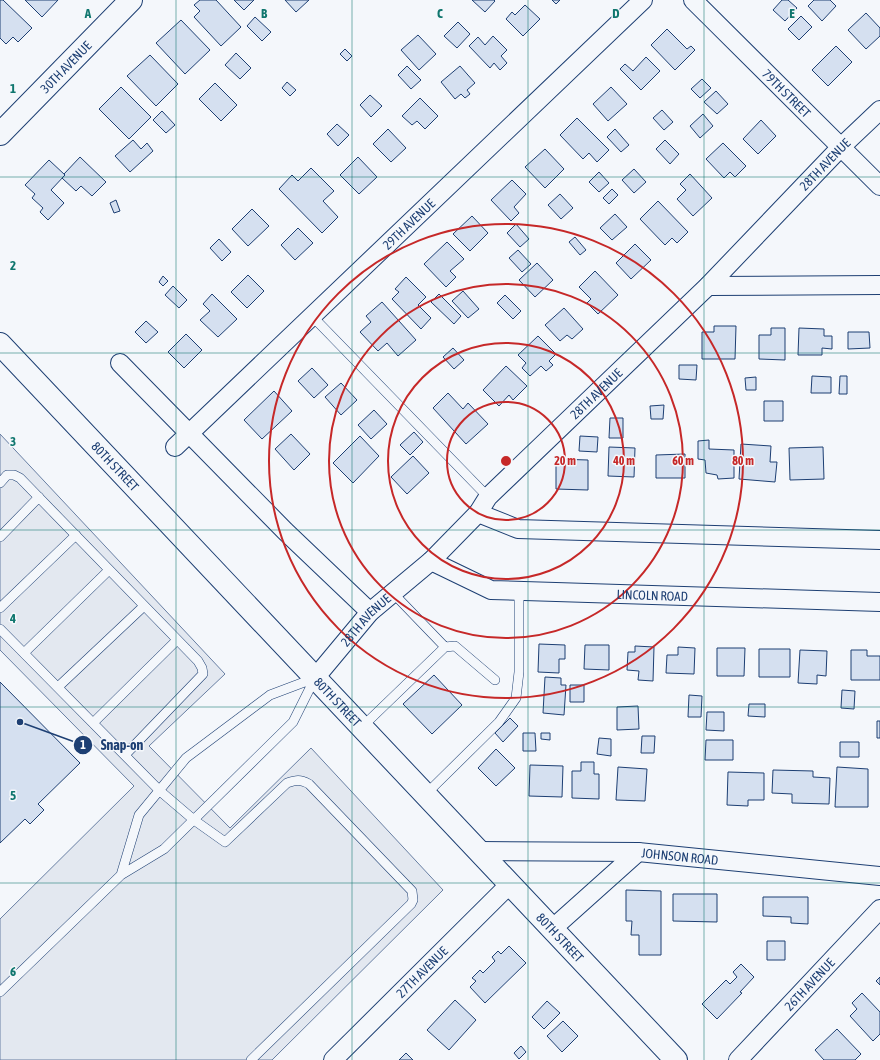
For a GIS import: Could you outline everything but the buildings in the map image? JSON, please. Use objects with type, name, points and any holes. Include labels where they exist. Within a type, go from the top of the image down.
[{"type":"street","name":"30TH AVENUE","points":[[0,134],[131,0]]},
{"type":"street","name":"29TH AVENUE","points":[[174,447],[643,0]]},
{"type":"street","name":"79TH STREET","points":[[693,0],[880,186]]},
{"type":"street","name":"28TH AVENUE","points":[[315,678],[370,612],[431,562],[478,512],[488,497],[708,286],[842,147],[880,110]]},
{"type":"street","points":[[708,286],[880,285]]},
{"type":"street","name":"80TH STREET","points":[[0,344],[676,1060]]},
{"type":"street","points":[[120,363],[285,531],[370,612]]},
{"type":"street","points":[[478,512],[518,529],[880,540]]},
{"type":"street","name":"LINCOLN ROAD","points":[[431,562],[491,590],[880,602]]},
{"type":"street","name":"JOHNSON ROAD","points":[[479,851],[638,852],[880,876]]},
{"type":"street","points":[[552,928],[638,852]]},
{"type":"street","name":"27TH AVENUE","points":[[333,1060],[510,884]]},
{"type":"street","name":"26TH AVENUE","points":[[738,1060],[880,909]]},
{"type":"lane","points":[[312,316],[488,497]]},
{"type":"lane","points":[[0,468],[7,475],[14,475],[20,478],[198,661],[202,668],[203,674],[125,755]]},
{"type":"lane","points":[[0,483],[7,475]]},
{"type":"lane","points":[[0,537],[39,497]]},
{"type":"lane","points":[[0,608],[76,536]]},
{"type":"lane","points":[[24,653],[109,570]]},
{"type":"lane","points":[[425,795],[499,722],[516,698],[519,672],[519,591]]},
{"type":"lane","points":[[393,593],[445,647]]},
{"type":"lane","points":[[58,687],[144,606]]},
{"type":"lane","points":[[0,629],[160,791],[194,820],[226,842],[287,783],[295,780],[302,780],[309,784],[412,891],[413,900],[410,904],[251,1060]]},
{"type":"lane","points":[[93,723],[177,640]]},
{"type":"lane","points":[[362,728],[445,647],[455,646],[495,680]]},
{"type":"lane","points":[[122,875],[139,816],[186,758],[270,695],[315,678]]},
{"type":"lane","points":[[0,992],[122,875],[164,849],[293,722],[315,678]]},
{"type":"shaded area","points":[[0,434],[225,674],[149,746],[230,828],[311,748],[443,890],[272,1060],[0,1060],[0,919],[134,786],[0,650]]},
{"type":"place","name":"Snap-on","points":[[20,722]]}]
